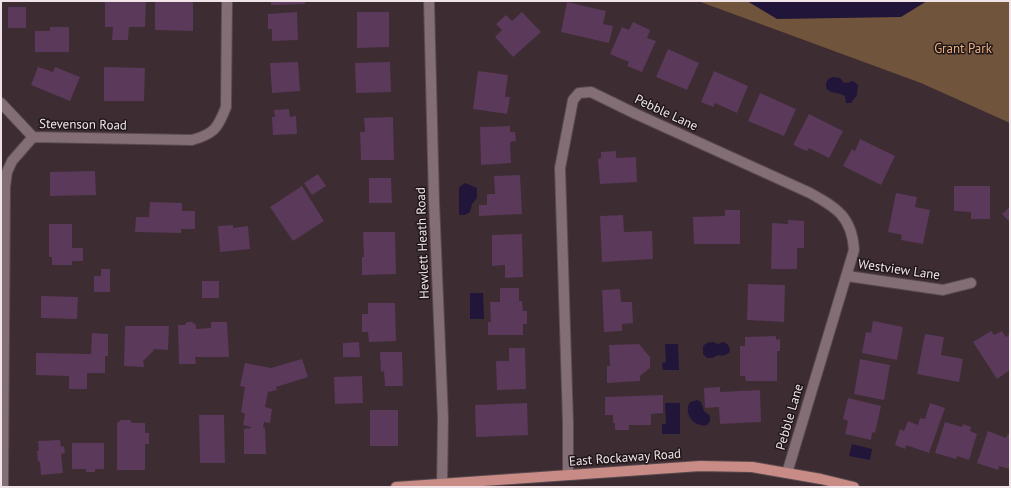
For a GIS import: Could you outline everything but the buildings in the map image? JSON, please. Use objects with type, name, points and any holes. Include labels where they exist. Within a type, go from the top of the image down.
[{"type":"main road","name":"East Rockaway Road","points":[[396,487],[700,466],[752,467],[854,487]]},
{"type":"street","name":"Stevenson Road","points":[[2,487],[5,187],[7,172],[12,161],[33,137],[192,140],[207,136],[217,126],[226,107],[227,1]]},
{"type":"street","name":"Hewlett Heath Road","points":[[429,1],[434,201],[442,418],[442,485]]},
{"type":"street","name":"Pebble Lane","points":[[568,475],[568,415],[560,168],[573,100],[579,93],[590,92],[810,193],[830,204],[845,218],[853,235],[854,250],[787,473]]},
{"type":"street","points":[[1,103],[33,137]]},
{"type":"street","name":"Westview Lane","points":[[847,276],[943,290],[970,283]]},
{"type":"green space","name":"Grant Park","points":[[698,1],[1010,1],[1010,123],[921,83]]},
{"type":"shaded area","points":[[747,1],[927,1],[901,17],[777,19]]},
{"type":"shaded area","points":[[833,77],[840,78],[846,83],[853,81],[858,85],[857,95],[851,103],[846,103],[845,96],[842,94],[831,92],[826,88],[828,79]]},
{"type":"shaded area","points":[[465,183],[477,188],[477,198],[472,204],[470,212],[465,215],[459,215],[459,187]]},
{"type":"shaded area","points":[[470,293],[483,293],[484,319],[470,319]]},
{"type":"shaded area","points":[[713,342],[718,344],[723,342],[729,347],[730,352],[721,356],[718,355],[712,358],[707,358],[703,354],[703,346],[707,343]]},
{"type":"shaded area","points":[[665,344],[678,344],[679,370],[663,370],[662,363],[666,362]]},
{"type":"shaded area","points":[[697,400],[701,402],[704,411],[710,416],[710,421],[707,425],[694,422],[689,415],[688,406],[690,402]]},
{"type":"shaded area","points":[[665,403],[680,403],[680,434],[662,434],[662,424],[666,424]]},
{"type":"shaded area","points":[[852,444],[872,449],[870,460],[849,456]]}]
